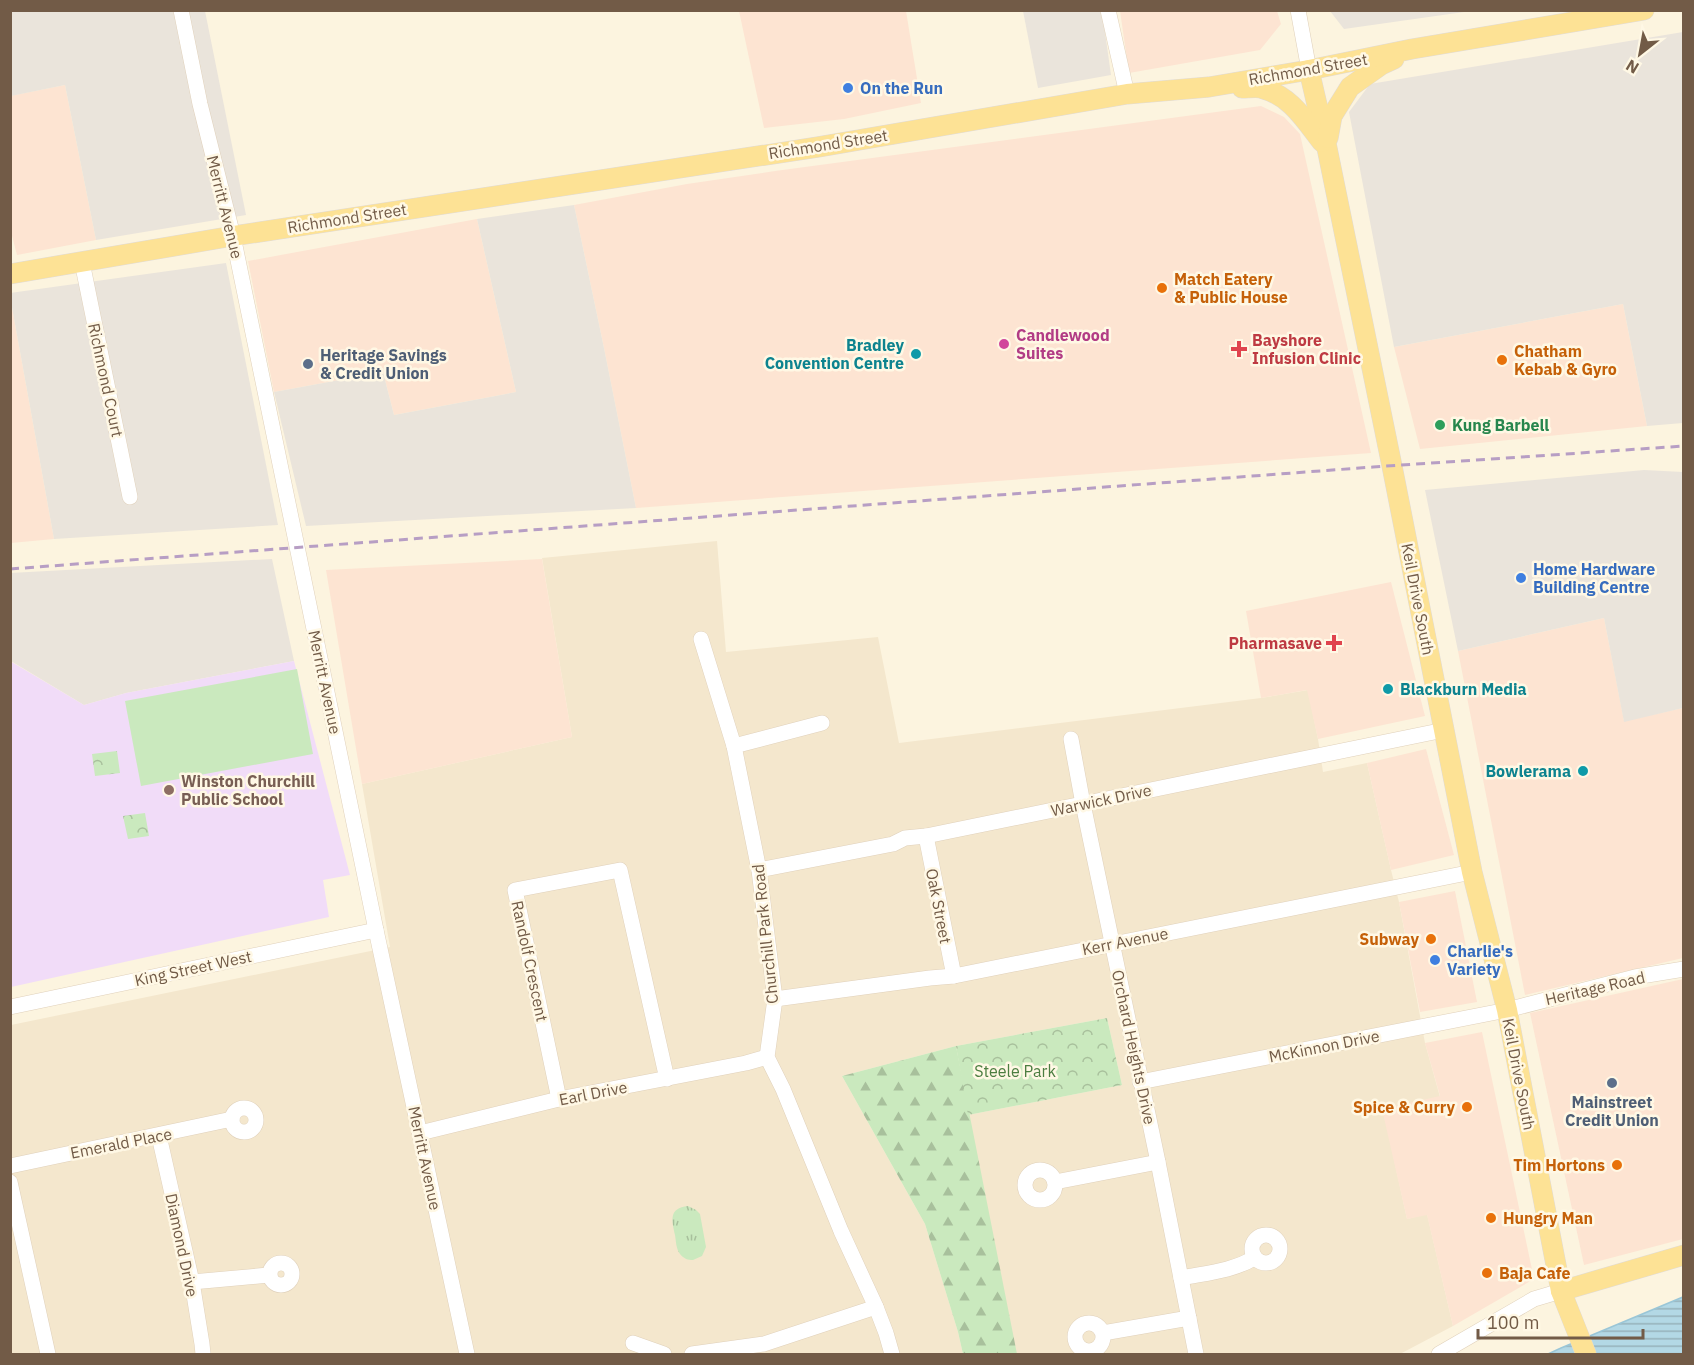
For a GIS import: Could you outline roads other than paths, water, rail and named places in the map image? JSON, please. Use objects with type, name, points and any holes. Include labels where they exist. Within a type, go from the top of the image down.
[{"type":"main road","name":"Richmond Street","points":[[10,274],[233,236],[818,147],[1127,94],[1209,87],[1644,10]]},
{"type":"main road","points":[[1327,148],[1332,116],[1350,87],[1381,65],[1412,50]]},
{"type":"main road","name":"Keil Drive South","points":[[1308,70],[1327,148],[1472,872],[1507,1010],[1561,1291],[1586,1354]]},
{"type":"main road","points":[[1209,87],[1260,87],[1286,99],[1327,148]]},
{"type":"main road","points":[[1561,1291],[1683,1255]]},
{"type":"street","name":"Merritt Avenue","points":[[181,10],[200,104],[233,236],[376,930],[468,1354]]},
{"type":"street","points":[[1108,10],[1127,94]]},
{"type":"street","name":"Keil Drive South","points":[[1298,10],[1308,70]]},
{"type":"street","name":"Richmond Court","points":[[82,262],[130,497]]},
{"type":"street","name":"Churchill Park Road","points":[[701,639],[734,746],[759,870],[775,999],[767,1057]]},
{"type":"street","points":[[734,746],[822,723]]},
{"type":"street","name":"Warwick Drive","points":[[759,870],[893,844],[905,838],[926,836],[1444,730]]},
{"type":"street","name":"Orchard Heights Drive","points":[[1071,739],[1196,1354]]},
{"type":"street","name":"Oak Street","points":[[926,836],[954,976]]},
{"type":"street","name":"Randolf Crescent","points":[[559,1099],[515,890],[620,870],[667,1079]]},
{"type":"street","name":"Kerr Avenue","points":[[775,999],[954,976],[1472,872]]},
{"type":"street","name":"King Street West","points":[[10,1007],[376,930]]},
{"type":"street","name":"Heritage Road","points":[[1507,1010],[1635,977],[1683,969]]},
{"type":"street","name":"McKinnon Drive","points":[[1140,1082],[1507,1010]]},
{"type":"street","points":[[767,1057],[783,1089],[841,1231],[876,1307],[892,1354]]},
{"type":"street","name":"Earl Drive","points":[[420,1133],[559,1099],[767,1057]]},
{"type":"street","name":"Emerald Place","points":[[10,1166],[232,1119]]},
{"type":"street","name":"Diamond Drive","points":[[159,1136],[192,1282],[203,1354]]},
{"type":"street","points":[[1055,1182],[1158,1162]]},
{"type":"street","points":[[10,1182],[48,1354]]},
{"type":"street","points":[[1181,1278],[1231,1268],[1254,1258]]},
{"type":"street","points":[[192,1282],[270,1275]]},
{"type":"street","points":[[1439,1354],[1534,1299],[1561,1291]]},
{"type":"street","points":[[692,1354],[764,1344],[876,1307]]},
{"type":"street","points":[[1103,1334],[1189,1318]]},
{"type":"street","points":[[633,1343],[664,1354]]},
{"type":"water","points":[[1683,1297],[1683,1354],[1548,1354],[1561,1348]]},
{"type":"railway","points":[[10,569],[1373,467],[1684,446]]},
{"type":"place","name":"On the Run","points":[[848,88]]},
{"type":"place","name":"Match Eatery & Public House","points":[[1162,288]]},
{"type":"place","name":"Candlewood Suites","points":[[1004,344]]},
{"type":"place","name":"Bayshore Infusion Clinic","points":[[1239,349]]},
{"type":"place","name":"Bradley Convention Centre","points":[[916,354]]},
{"type":"place","name":"Chatham Kebab & Gyro","points":[[1502,360]]},
{"type":"place","name":"Heritage Savings & Credit Union","points":[[308,364]]},
{"type":"place","name":"Kung Barbell","points":[[1440,425]]},
{"type":"place","name":"Home Hardware Building Centre","points":[[1521,578]]},
{"type":"place","name":"Pharmasave","points":[[1334,643]]},
{"type":"place","name":"Blackburn Media","points":[[1388,689]]},
{"type":"place","name":"Bowlerama","points":[[1583,771]]},
{"type":"place","name":"Winston Churchill Public School","points":[[169,790]]},
{"type":"place","name":"Subway","points":[[1431,939]]},
{"type":"place","name":"Charlie's Variety","points":[[1435,960]]},
{"type":"place","name":"Mainstreet Credit Union","points":[[1612,1083]]},
{"type":"place","name":"Spice & Curry","points":[[1467,1107]]},
{"type":"place","name":"Tim Hortons","points":[[1617,1165]]},
{"type":"place","name":"Hungry Man","points":[[1491,1218]]},
{"type":"place","name":"Baja Cafe","points":[[1487,1273]]},
{"type":"park label","name":"Steele Park","points":[[1015,1071]]}]
